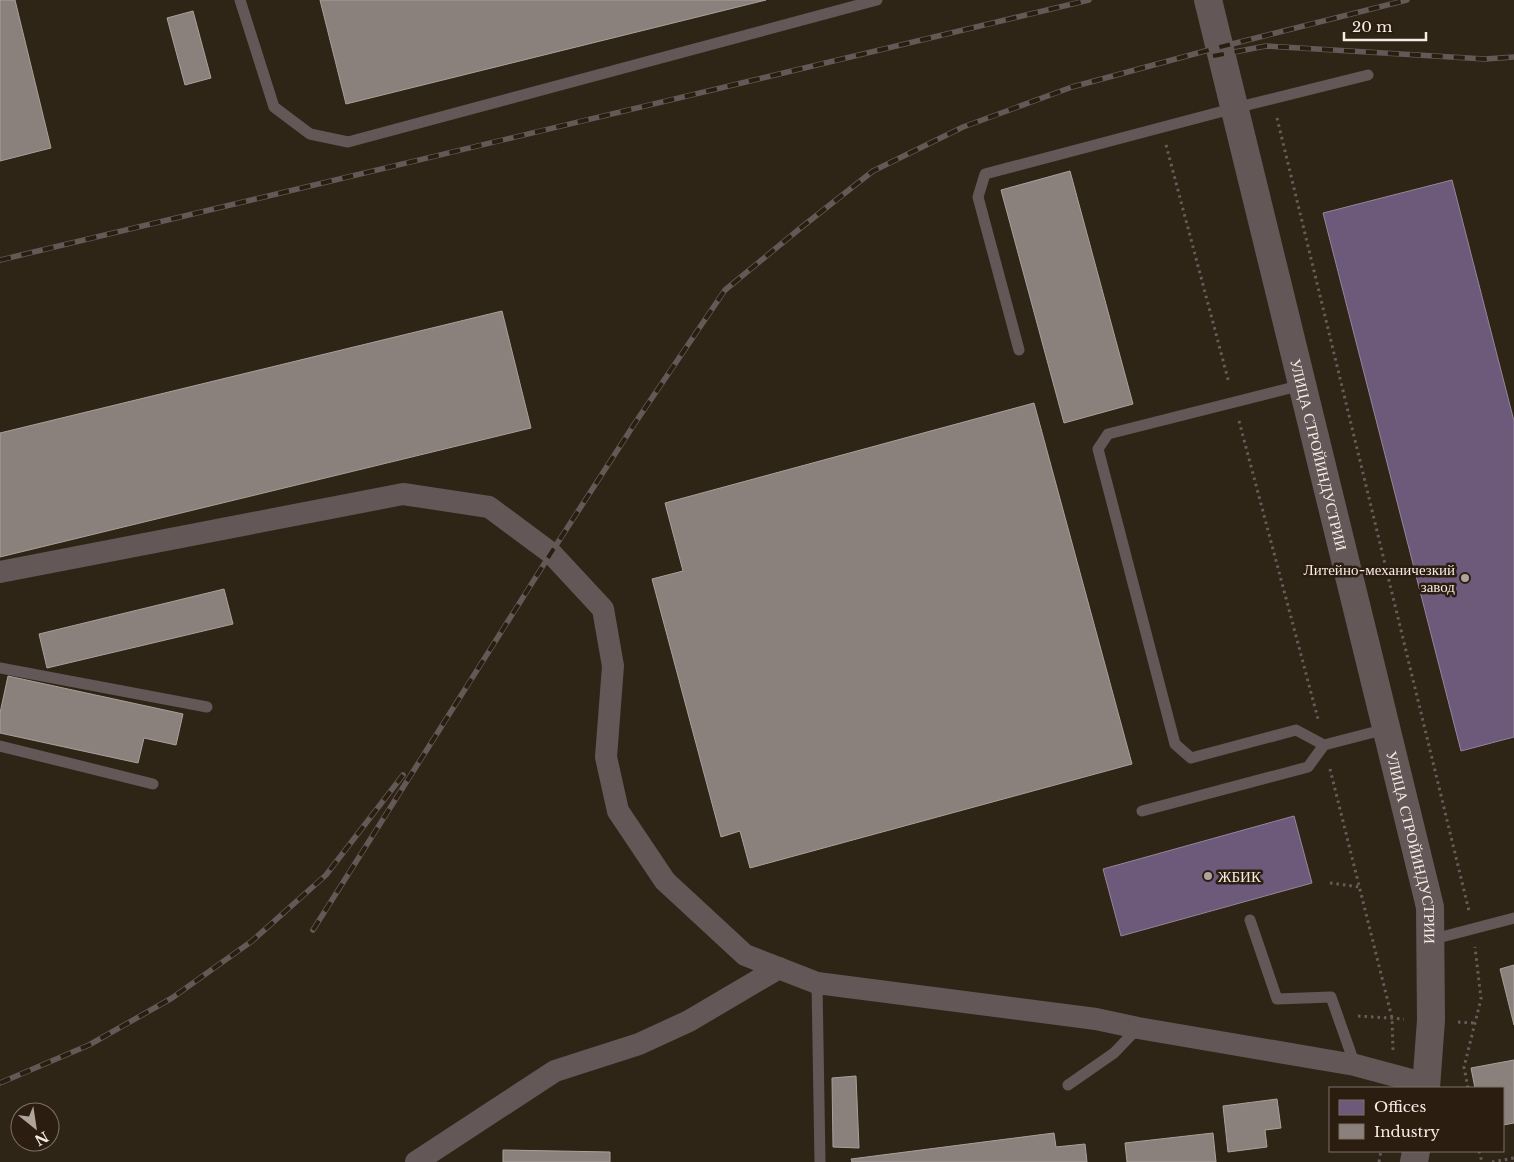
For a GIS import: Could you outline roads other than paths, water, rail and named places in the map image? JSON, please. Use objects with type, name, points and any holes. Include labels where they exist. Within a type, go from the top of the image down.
[{"type":"street","name":"УЛИЦА СТРОЙИНДУСТРИИ","points":[[1208,0],[1430,907],[1431,1020],[1426,1086]]},
{"type":"street","points":[[0,572],[403,494],[489,507],[551,553],[603,608],[613,666],[606,757],[618,811],[665,880],[745,955],[817,984],[1096,1019],[1138,1028],[1355,1065],[1426,1086]]},
{"type":"street","points":[[416,1162],[554,1071],[639,1044],[688,1021],[779,968]]},
{"type":"lane","points":[[240,0],[274,107],[310,134],[348,142],[877,0]]},
{"type":"lane","points":[[1019,350],[978,197],[985,174],[1272,98],[1368,75]]},
{"type":"lane","points":[[1302,385],[1108,434],[1098,449],[1175,744],[1191,758],[1296,730],[1324,745]]},
{"type":"lane","points":[[0,668],[207,707]]},
{"type":"lane","points":[[1142,812],[1308,767],[1324,745],[1386,729]]},
{"type":"lane","points":[[0,746],[153,784]]},
{"type":"lane","points":[[1430,940],[1514,918]]},
{"type":"lane","points":[[1250,920],[1277,999],[1331,997],[1355,1065]]},
{"type":"lane","points":[[817,984],[820,1162]]},
{"type":"lane","points":[[1068,1085],[1114,1053],[1138,1028]]},
{"type":"railway","points":[[0,260],[1089,0]]},
{"type":"railway","points":[[313,930],[551,553],[635,423],[725,290],[873,171],[963,127],[1072,87],[1220,47],[1407,0]]},
{"type":"railway","points":[[1213,56],[1266,46],[1485,59],[1514,57]]},
{"type":"railway","points":[[0,1083],[89,1045],[172,998],[252,941],[326,875],[403,775]]},
{"type":"place","name":"Литейно-механичезкий завод","points":[[1465,578]]},
{"type":"place","name":"ЖБИК","points":[[1208,876]]}]
